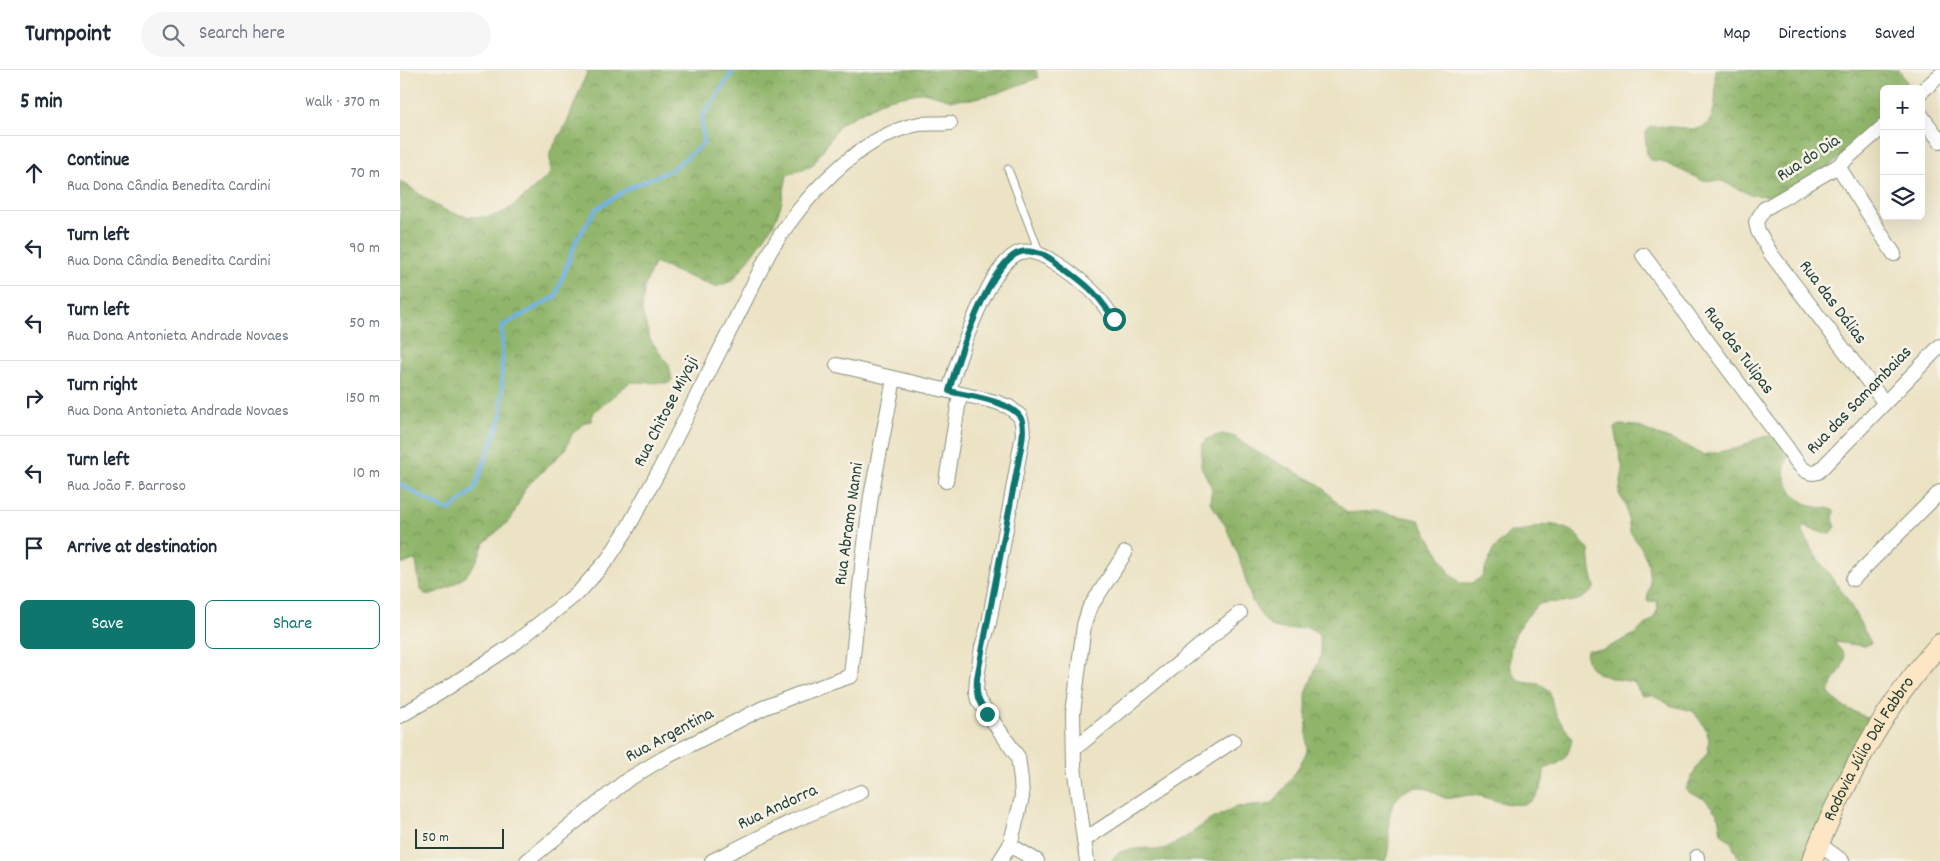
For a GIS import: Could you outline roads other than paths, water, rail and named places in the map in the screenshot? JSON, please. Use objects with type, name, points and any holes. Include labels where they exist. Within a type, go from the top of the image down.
[{"type":"main road","name":"Rodovia Júlio Dal Fabbro","points":[[1816,852],[1843,788],[1872,740],[1925,661],[1940,644]]},
{"type":"street","points":[[1925,88],[1940,75]]},
{"type":"street","points":[[1925,120],[1940,141]]},
{"type":"street","name":"Rua Chitose Miyaji","points":[[400,716],[511,646],[580,591],[608,559],[626,532],[659,471],[770,252],[784,227],[807,199],[836,170],[880,140],[900,130],[920,124],[950,124]]},
{"type":"street","name":"Rua do Dia","points":[[1756,222],[1764,209],[1838,166],[1880,129]]},
{"type":"street","points":[[1838,166],[1894,254]]},
{"type":"street","name":"Rua das Dálias","points":[[1756,222],[1758,231],[1771,254],[1884,402]]},
{"type":"street","points":[[946,481],[957,364],[992,280],[1013,254],[1023,251],[1044,255],[1091,289],[1114,319]]},
{"type":"street","name":"Rua das Tulipas","points":[[1643,255],[1804,470]]},
{"type":"street","name":"Rua das Samambaias","points":[[1804,470],[1813,474],[1818,472],[1940,346]]},
{"type":"street","points":[[837,365],[1009,407],[1020,416],[1023,434],[989,622],[982,647],[976,691],[978,700],[1018,756],[1022,797],[1010,845],[1000,861]]},
{"type":"street","name":"Rua Abramo Nanni","points":[[851,676],[871,496],[894,379]]},
{"type":"street","points":[[1853,579],[1940,492]]},
{"type":"street","points":[[1087,861],[1074,766],[1073,713],[1084,625],[1089,609],[1125,552]]},
{"type":"street","points":[[1074,749],[1240,613]]},
{"type":"street","name":"Rua Argentina","points":[[527,861],[627,780],[662,759],[763,708],[851,676]]},
{"type":"street","points":[[1084,840],[1233,741]]},
{"type":"street","name":"Rua Andorra","points":[[712,861],[793,820],[861,792]]},
{"type":"street","points":[[1010,845],[1037,861]]},
{"type":"street","points":[[1816,852],[1842,861]]},
{"type":"lane","points":[[1008,169],[1040,254]]},
{"type":"waterway","points":[[400,484],[449,511],[474,490],[502,415],[502,326],[555,297],[576,241],[597,208],[631,187],[671,170],[703,144],[702,117],[734,70]]}]
